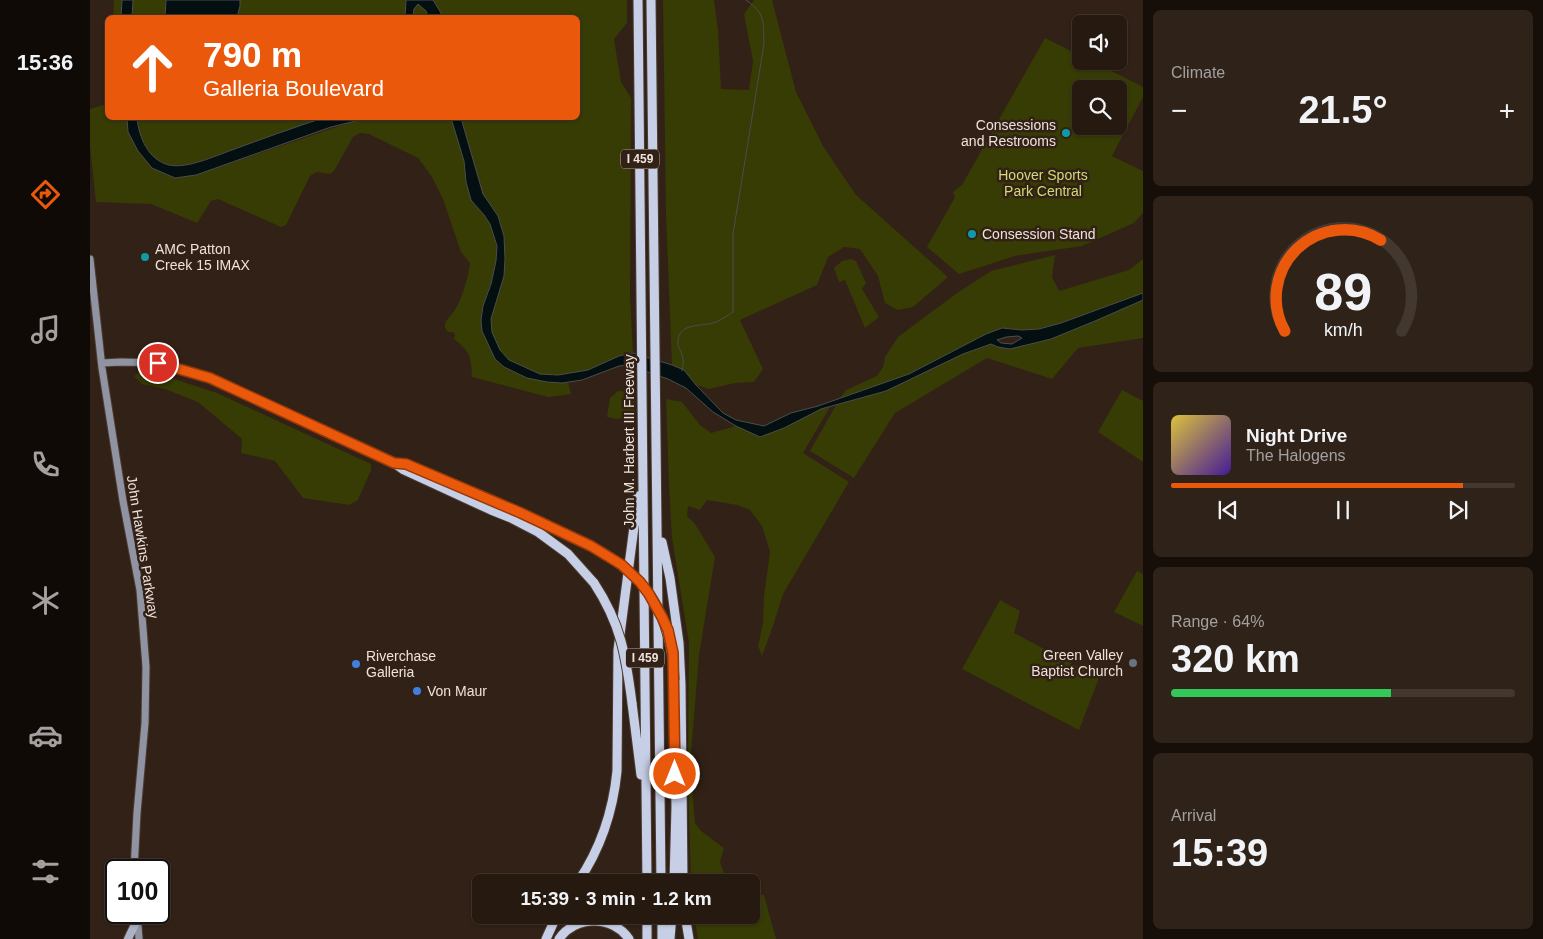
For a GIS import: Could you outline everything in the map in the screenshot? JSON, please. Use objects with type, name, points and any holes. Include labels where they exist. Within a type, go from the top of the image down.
[{"type":"highway","name":"John M. Harbert III Freeway","points":[[638,0],[647,874]]},
{"type":"highway","name":"John M. Harbert III Freeway","points":[[651,0],[656,303],[661,874]]},
{"type":"highway","points":[[584,874],[600,843],[612,808],[615,790],[617,771],[618,650],[643,459]]},
{"type":"highway","points":[[394,463],[406,464],[521,513],[591,546],[613,558],[631,572],[649,594],[662,617],[671,644],[674,680],[676,807],[674,874]]},
{"type":"highway","points":[[394,463],[404,470],[538,532],[568,554],[594,583],[610,609],[620,633],[627,665],[642,781],[646,857]]},
{"type":"highway","points":[[658,525],[670,578],[680,643],[683,874]]},
{"type":"highway","points":[[559,939],[576,924],[588,921],[614,925],[629,939]]},
{"type":"highway","points":[[546,939],[553,924]]},
{"type":"highway","points":[[647,924],[647,939]]},
{"type":"highway","points":[[662,924],[662,939]]},
{"type":"highway","points":[[670,939],[671,924]]},
{"type":"highway","points":[[686,924],[689,939]]},
{"type":"main road","name":"John Hawkins Parkway","points":[[90,259],[102,363],[123,501],[140,590],[146,667],[145,710],[134,859]]},
{"type":"main road","points":[[102,363],[158,363],[210,378],[394,463]]},
{"type":"main road","points":[[128,939],[134,924]]},
{"type":"main road","points":[[138,924],[139,939]]},
{"type":"green space","points":[[114,0],[122,0],[121,15],[113,15]]},
{"type":"green space","points":[[133,0],[166,0],[165,15],[132,15]]},
{"type":"green space","points":[[240,0],[406,0],[405,15],[238,15]]},
{"type":"green space","points":[[433,0],[627,0],[627,23],[614,39],[621,82],[631,98],[630,299],[633,353],[619,356],[588,370],[558,375],[540,374],[509,360],[500,351],[491,332],[491,319],[496,300],[498,216],[483,194],[462,120],[580,120],[580,15],[441,15]]},
{"type":"green space","points":[[663,0],[714,0],[718,30],[721,89],[749,90],[753,61],[744,14],[754,0],[772,0],[796,92],[823,146],[856,195],[948,277],[913,307],[898,310],[885,303],[878,276],[860,249],[844,247],[828,257],[817,285],[740,320],[763,369],[754,382],[735,383],[709,389],[696,385],[684,370],[672,365],[666,215]]},
{"type":"green space","points":[[418,4],[427,15],[413,15],[414,9]]},
{"type":"green space","name":"Hoover Sports Park Central","points":[[1045,38],[1072,52],[1072,70],[1110,70],[1143,87],[1143,97],[1127,127],[1127,80],[1072,80],[1072,135],[1123,135],[1112,156],[1143,171],[1143,213],[1134,223],[1082,246],[1015,256],[959,274],[927,247],[955,197],[953,192],[962,185]]},
{"type":"green space","points":[[105,105],[105,120],[127,120],[128,132],[138,151],[152,168],[175,178],[196,175],[357,120],[452,120],[462,150],[469,194],[473,203],[488,220],[496,245],[496,264],[481,319],[486,341],[496,359],[505,367],[539,381],[568,382],[571,394],[548,397],[472,377],[469,355],[454,339],[455,334],[448,332],[445,328],[447,320],[461,299],[470,263],[461,252],[443,199],[432,177],[418,158],[369,134],[360,133],[353,137],[334,171],[330,174],[317,172],[310,176],[286,225],[281,227],[218,199],[211,201],[197,223],[151,204],[96,202],[90,146],[90,109]]},
{"type":"green space","points":[[137,120],[319,120],[206,160],[177,166],[169,165],[155,158],[146,147]]},
{"type":"green space","points":[[1055,255],[1052,277],[1059,291],[1129,270],[1143,259],[1143,293],[1061,323],[1039,329],[1002,328],[986,334],[909,374],[840,398],[846,390],[877,376],[883,367],[885,357],[898,337],[957,293],[991,271]]},
{"type":"green space","points":[[851,259],[856,261],[866,283],[862,289],[879,317],[865,328],[845,280],[839,282],[834,268],[842,261]]},
{"type":"green space","points":[[1143,300],[1143,338],[1078,348],[1052,379],[987,358],[895,413],[854,478],[810,451],[836,405],[886,391],[963,354],[991,343],[998,347],[1010,349],[1051,339]]},
{"type":"green space","points":[[139,372],[165,376],[217,393],[371,464],[371,470],[358,500],[349,505],[303,498],[275,461],[241,453],[242,439],[198,402],[165,389],[142,384],[134,376]]},
{"type":"green space","points":[[1122,390],[1143,401],[1143,462],[1098,432]]},
{"type":"green space","points":[[618,391],[632,392],[635,406],[634,417],[616,419],[607,417],[610,398]]},
{"type":"green space","points":[[666,399],[682,402],[700,425],[711,433],[736,426],[760,437],[784,428],[821,409],[830,407],[803,453],[849,482],[783,594],[762,656],[758,646],[763,623],[764,596],[770,552],[762,526],[750,510],[737,505],[707,500],[700,510],[688,506],[687,516],[695,524],[715,557],[699,655],[690,765],[695,823],[701,831],[724,848],[720,862],[724,874],[691,874],[688,777],[689,643],[672,538]]},
{"type":"green space","points":[[1137,571],[1143,574],[1143,626],[1114,612]]},
{"type":"green space","points":[[1000,600],[1020,611],[1014,633],[1099,678],[1079,730],[962,669]]},
{"type":"green space","points":[[760,895],[764,895],[776,939],[698,939],[696,924],[760,924]]},
{"type":"shaded area","points":[[122,0],[133,0],[132,15],[121,15]]},
{"type":"shaded area","points":[[166,0],[240,0],[238,15],[165,15]]},
{"type":"shaded area","points":[[406,0],[433,0],[441,13],[441,15],[427,15],[426,11],[418,4],[414,9],[413,15],[405,15]]},
{"type":"shaded area","points":[[127,120],[137,120],[142,140],[150,153],[162,162],[176,166],[201,161],[317,120],[360,120],[331,127],[196,175],[175,178],[152,168],[138,151],[128,132]]},
{"type":"shaded area","points":[[452,120],[462,120],[483,194],[498,216],[504,236],[504,276],[491,319],[492,332],[500,350],[509,360],[540,374],[558,375],[588,370],[619,356],[633,353],[684,370],[723,413],[736,420],[764,426],[791,413],[818,406],[909,374],[986,334],[1002,328],[1039,329],[1061,323],[1143,293],[1143,300],[1051,339],[1010,349],[991,344],[963,354],[886,391],[821,409],[784,428],[760,437],[736,426],[713,412],[686,388],[668,379],[627,365],[619,366],[582,380],[562,383],[527,378],[504,367],[495,359],[482,331],[481,320],[483,306],[491,284],[496,261],[497,246],[490,224],[471,200],[466,182],[464,161]],"holes":[[[1018,336],[1022,338],[1012,344],[1001,343],[997,340]]]},
{"type":"waterway","points":[[682,371],[683,359],[678,343],[679,335],[687,328],[716,322],[733,312],[733,234],[764,44],[764,29],[760,14],[746,0]]},
{"type":"place","name":"Consessions and Restrooms","points":[[1066,133]]},
{"type":"place","name":"Consession Stand","points":[[972,234]]},
{"type":"place","name":"AMC Patton Creek 15 IMAX","points":[[145,257]]},
{"type":"place","name":"Green Valley Baptist Church","points":[[1133,663]]},
{"type":"place","name":"Riverchase Galleria","points":[[356,664]]},
{"type":"place","name":"Von Maur","points":[[417,691]]},
{"type":"route","points":[[158,363],[210,378],[394,463],[406,464],[521,513],[603,552],[631,572],[649,594],[668,630],[674,663],[675,774]]}]
